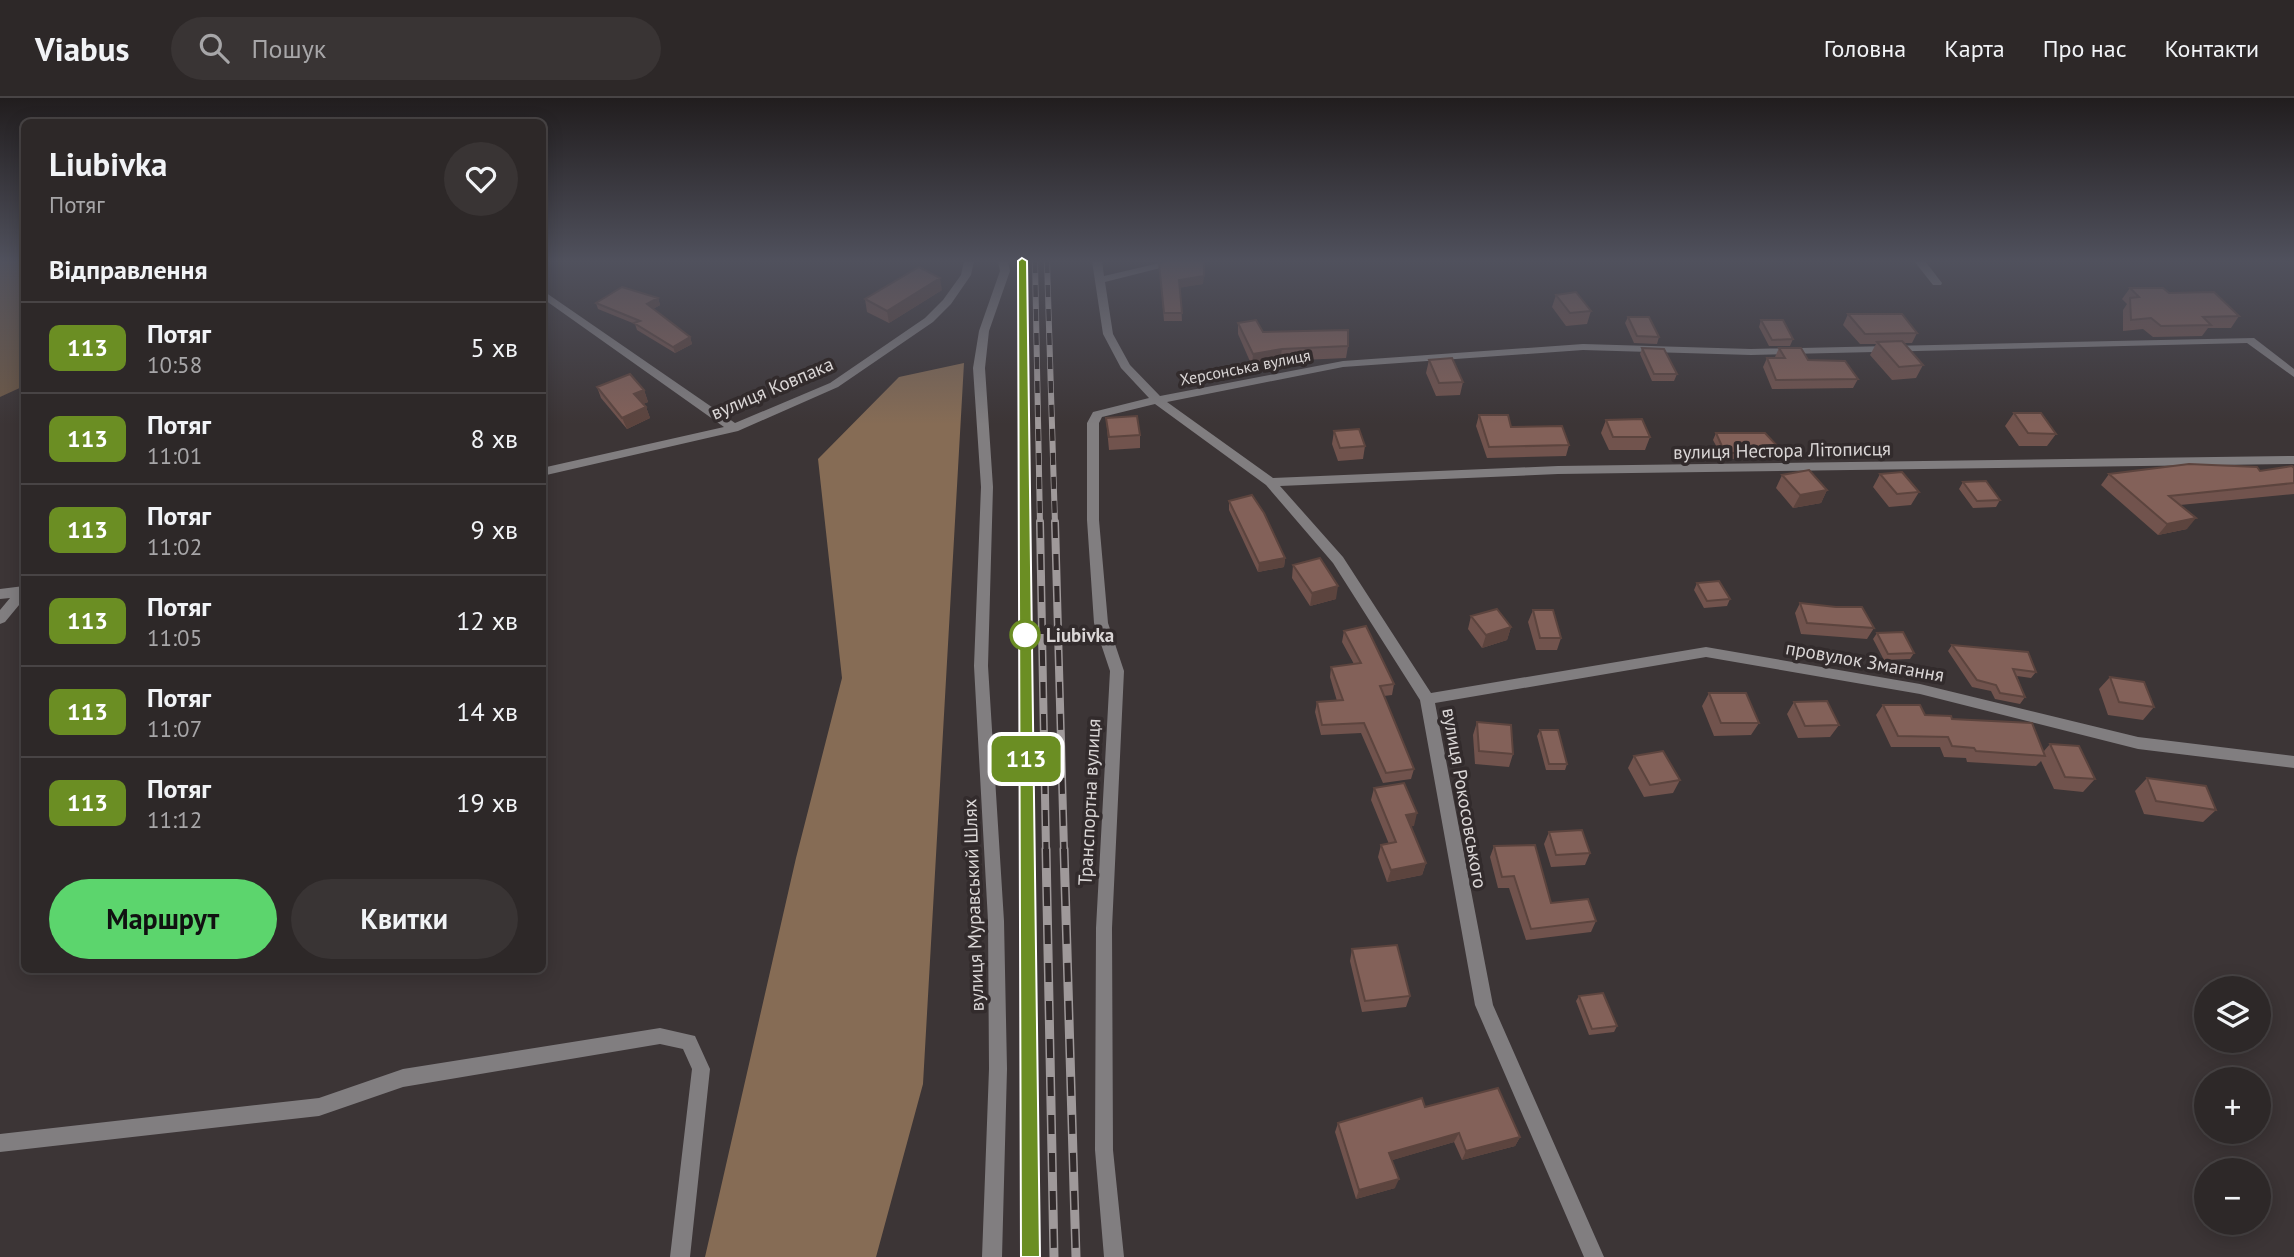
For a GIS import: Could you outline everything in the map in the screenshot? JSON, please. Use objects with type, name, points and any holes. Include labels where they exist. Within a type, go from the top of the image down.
[{"type":"street","points":[[573,315],[734,428]]},
{"type":"street","name":"вулиця Ковпака","points":[[546,471],[734,428],[834,385],[934,315]]},
{"type":"street","name":"вулиця Муравський Шлях","points":[[990,315],[984,331],[979,369],[988,487],[981,666],[996,921],[998,1069],[992,1257]]},
{"type":"street","name":"вулиця Рокосовського","points":[[1105,315],[1108,334],[1125,366],[1157,400],[1270,482],[1338,560],[1427,699],[1484,1005],[1594,1257]]},
{"type":"street","name":"Херсонська вулиця","points":[[1157,400],[1343,364],[1583,347],[1751,352],[2250,340],[2294,374]]},
{"type":"street","name":"Транспортна вулиця","points":[[1114,1257],[1104,1150],[1104,929],[1117,671],[1101,623],[1093,520],[1093,423],[1097,415],[1107,410],[1157,400]]},
{"type":"street","name":"вулиця Нестора Літописця","points":[[1270,482],[1558,470],[2294,460]]},
{"type":"street","points":[[0,594],[21,592]]},
{"type":"street","points":[[0,619],[21,594]]},
{"type":"street","name":"провулок Змагання","points":[[1427,699],[1706,652],[1920,689],[2138,743],[2294,762]]},
{"type":"street","points":[[0,1143],[319,1107],[403,1078],[660,1036],[689,1042],[701,1069],[680,1257]]},
{"type":"shaded area","points":[[0,315],[21,315],[21,387],[0,397]]},
{"type":"shaded area","points":[[964,363],[923,1084],[876,1257],[705,1257],[796,858],[842,678],[818,459],[899,377]]},
{"type":"building","points":[[626,315],[661,315],[690,337],[673,347],[634,323],[640,321]]},
{"type":"building","points":[[1849,315],[1903,315],[1917,333],[1865,334]]},
{"type":"building","points":[[2131,315],[2239,316],[2203,317],[2211,325],[2161,326],[2151,318],[2131,320]]},
{"type":"building","points":[[1628,317],[1649,317],[1659,337],[1637,336]]},
{"type":"building","points":[[1256,320],[1263,332],[1348,330],[1348,346],[1282,349],[1253,354],[1238,323]]},
{"type":"building","points":[[1761,320],[1783,320],[1793,339],[1772,340]]},
{"type":"building","points":[[1902,341],[1923,365],[1899,367],[1877,342]]},
{"type":"building","points":[[1642,348],[1664,349],[1677,374],[1654,374]]},
{"type":"building","points":[[1779,348],[1801,348],[1808,360],[1845,361],[1858,379],[1776,380],[1767,358],[1785,358]]},
{"type":"building","points":[[1452,358],[1463,382],[1439,383],[1429,360]]},
{"type":"building","points":[[630,374],[644,390],[634,394],[646,407],[622,418],[597,387]]},
{"type":"building","points":[[2014,413],[2041,413],[2056,434],[2028,433]]},
{"type":"building","points":[[1479,415],[1508,415],[1511,427],[1562,426],[1569,445],[1489,447]]},
{"type":"building","points":[[1137,416],[1140,435],[1109,437],[1106,418]]},
{"type":"building","points":[[1642,419],[1650,437],[1613,437],[1606,420]]},
{"type":"building","points":[[1359,429],[1365,446],[1340,448],[1334,431]]},
{"type":"building","points":[[1716,433],[1765,433],[1783,452],[1725,453]]},
{"type":"building","points":[[2189,464],[2257,467],[2260,471],[2292,466],[2294,483],[2169,496],[2196,518],[2167,524],[2109,474]]},
{"type":"building","points":[[1809,470],[1827,490],[1800,495],[1782,475]]},
{"type":"building","points":[[1902,472],[1919,492],[1897,494],[1880,474]]},
{"type":"building","points":[[1986,481],[2000,500],[1977,501],[1963,482]]},
{"type":"building","points":[[1252,495],[1264,513],[1285,558],[1259,563],[1229,501]]},
{"type":"building","points":[[1320,558],[1338,586],[1312,593],[1293,565]]},
{"type":"building","points":[[1719,581],[1730,599],[1707,601],[1697,583]]},
{"type":"building","points":[[1800,603],[1862,607],[1874,628],[1807,623]]},
{"type":"building","points":[[1497,609],[1511,627],[1486,635],[1471,616]]},
{"type":"building","points":[[1533,610],[1553,610],[1561,638],[1540,638]]},
{"type":"building","points":[[1366,626],[1394,684],[1380,686],[1414,769],[1386,773],[1364,723],[1322,725],[1317,702],[1343,700],[1331,667],[1361,663],[1344,631]]},
{"type":"building","points":[[1903,632],[1914,653],[1888,654],[1877,633]]},
{"type":"building","points":[[1952,645],[2028,652],[2036,672],[2013,669],[2025,697],[2000,693],[1996,685],[1977,680]]},
{"type":"building","points":[[2110,677],[2144,682],[2154,707],[2119,702]]},
{"type":"building","points":[[1709,693],[1746,693],[1759,723],[1721,723]]},
{"type":"building","points":[[1827,701],[1839,725],[1805,726],[1794,702]]},
{"type":"building","points":[[1883,705],[1920,705],[1925,715],[1951,716],[1952,719],[2032,723],[2045,756],[1976,751],[1974,748],[1952,746],[1948,737],[1898,736]]},
{"type":"building","points":[[1477,722],[1511,725],[1513,754],[1479,751]]},
{"type":"building","points":[[1540,730],[1558,730],[1567,764],[1549,764]]},
{"type":"building","points":[[2050,744],[2079,746],[2095,779],[2065,777]]},
{"type":"building","points":[[1663,751],[1680,780],[1650,785],[1634,756]]},
{"type":"building","points":[[2147,778],[2206,786],[2216,810],[2156,801]]},
{"type":"building","points":[[1404,783],[1417,813],[1406,815],[1426,863],[1391,870],[1381,845],[1396,842],[1374,788]]},
{"type":"building","points":[[1582,830],[1590,853],[1556,855],[1549,832]]},
{"type":"building","points":[[1535,845],[1551,903],[1588,899],[1596,921],[1531,929],[1514,876],[1502,877],[1494,846]]},
{"type":"building","points":[[1397,945],[1410,996],[1365,1001],[1352,949]]},
{"type":"building","points":[[1603,993],[1617,1026],[1592,1029],[1579,996]]},
{"type":"building","points":[[1498,1088],[1520,1137],[1466,1151],[1459,1133],[1389,1153],[1399,1179],[1359,1190],[1338,1123],[1422,1098],[1425,1107]]},
{"type":"railway","points":[[1022,315],[1024,524]]},
{"type":"railway","points":[[1036,315],[1040,524]]},
{"type":"railway","points":[[1049,315],[1055,524]]},
{"type":"railway","points":[[1024,522],[1027,850]]},
{"type":"railway","points":[[1040,522],[1046,850]]},
{"type":"railway","points":[[1055,522],[1064,850]]},
{"type":"railway","points":[[1027,849],[1031,1257]]},
{"type":"railway","points":[[1046,849],[1054,1257]]},
{"type":"railway","points":[[1064,849],[1076,1257]]},
{"type":"train","name":"113","points":[[1022,315],[1031,1257]]},
{"type":"place","name":"Liubivka","points":[[1025,635]]}]
